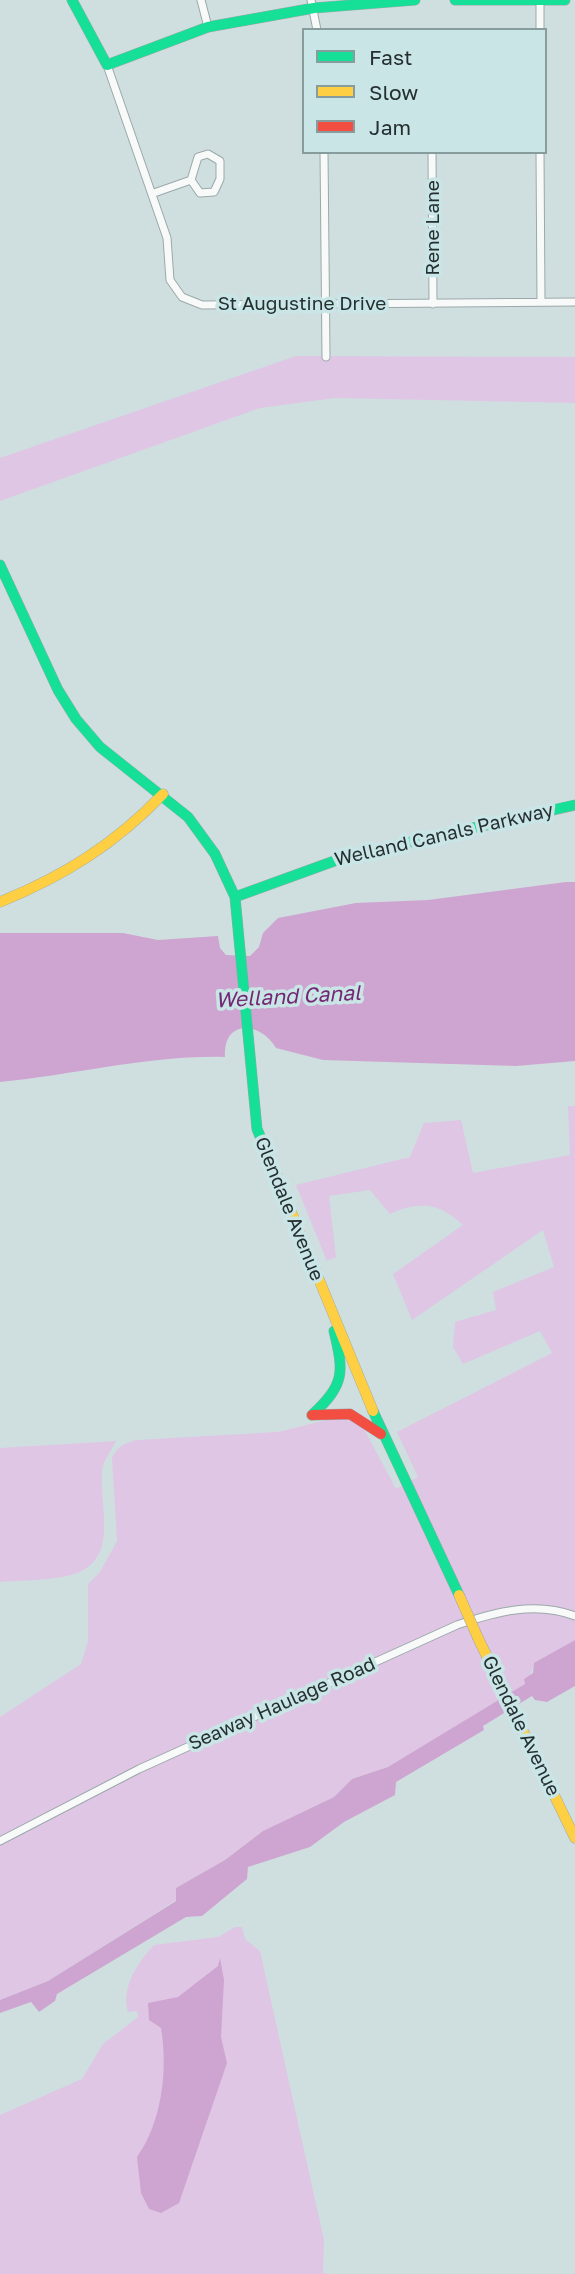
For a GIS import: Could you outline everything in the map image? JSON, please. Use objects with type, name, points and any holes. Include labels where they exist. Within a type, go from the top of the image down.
[{"type":"main road","name":"St Augustine Drive","points":[[72,0],[107,65]]},
{"type":"main road","points":[[107,65],[208,27],[313,4],[415,0]]},
{"type":"main road","points":[[455,0],[565,0]]},
{"type":"main road","name":"Glendale Avenue","points":[[0,565],[58,690],[76,719],[100,747],[163,794],[203,835],[235,897],[257,1129],[383,1436],[575,1838]]},
{"type":"main road","points":[[0,902],[69,873],[116,841],[163,794]]},
{"type":"main road","name":"Welland Canals Parkway","points":[[235,897],[348,856],[575,805]]},
{"type":"main road","points":[[331,1311],[342,1382],[338,1391],[312,1415],[347,1412],[359,1415],[383,1436]]},
{"type":"street","points":[[201,0],[208,27]]},
{"type":"street","points":[[540,2],[540,28]]},
{"type":"street","points":[[313,4],[317,28]]},
{"type":"street","name":"St Augustine Drive","points":[[107,65],[154,194],[167,238],[170,280],[183,298],[202,305],[575,302]]},
{"type":"street","points":[[208,154],[220,161],[220,179],[214,192],[200,193],[191,180],[198,156],[208,154]]},
{"type":"street","points":[[324,154],[326,357]]},
{"type":"street","name":"Rene Lane","points":[[432,154],[433,304]]},
{"type":"street","points":[[540,154],[541,302]]},
{"type":"street","points":[[154,194],[191,180]]},
{"type":"street","name":"Seaway Haulage Road","points":[[0,1841],[139,1769],[457,1625],[500,1610],[547,1609],[575,1616]]},
{"type":"shaded area","points":[[296,356],[575,357],[575,403],[335,398],[260,408],[0,501],[0,458]]},
{"type":"shaded area","points":[[568,1106],[575,1106],[575,1640],[535,1663],[526,1684],[388,1767],[352,1779],[334,1797],[263,1831],[225,1860],[176,1888],[176,1900],[48,1981],[0,2000],[0,1717],[81,1664],[88,1641],[88,1584],[100,1572],[117,1541],[112,1457],[122,1446],[137,1440],[278,1432],[347,1415],[356,1417],[362,1425],[396,1489],[418,1477],[397,1432],[552,1353],[540,1331],[463,1364],[453,1347],[455,1322],[496,1310],[493,1292],[554,1267],[543,1230],[412,1320],[393,1274],[463,1225],[445,1212],[428,1206],[411,1207],[390,1214],[370,1190],[329,1196],[336,1257],[327,1261],[296,1185],[410,1157],[424,1123],[461,1120],[473,1173],[570,1155]]},
{"type":"shaded area","points":[[116,1441],[102,1471],[104,1532],[97,1558],[87,1568],[71,1575],[0,1582],[0,1448]]},
{"type":"shaded area","points":[[235,1927],[242,1927],[245,1939],[260,1951],[324,2240],[323,2273],[331,2274],[0,2274],[0,2115],[82,2079],[103,2044],[138,2017],[137,2011],[128,2012],[126,2003],[129,1985],[136,1968],[154,1945],[218,1937]]},
{"type":"water","name":"Welland Canal","points":[[575,882],[575,1061],[516,1066],[323,1060],[276,1048],[261,1033],[244,1028],[236,1030],[230,1036],[225,1057],[141,1062],[0,1082],[0,933],[123,933],[158,940],[218,936],[220,948],[226,955],[250,956],[259,947],[263,933],[278,918],[356,903],[428,900]]},
{"type":"water","points":[[575,1640],[575,1686],[547,1702],[535,1700],[532,1696],[483,1726],[484,1730],[396,1782],[395,1795],[344,1822],[310,1847],[248,1867],[247,1879],[202,1916],[186,1917],[57,1994],[55,2001],[39,2012],[31,2002],[0,2013],[0,2000],[48,1981],[176,1901],[176,1888],[225,1860],[263,1831],[334,1797],[352,1779],[388,1767],[525,1684],[524,1679],[533,1673],[534,1663]]},
{"type":"water","points":[[220,1958],[224,1980],[221,2037],[227,2063],[179,2203],[161,2213],[149,2209],[141,2193],[137,2157],[152,2128],[163,2078],[161,2028],[149,2020],[148,2003],[178,1997],[218,1966]]},
{"type":"traffic: fast","points":[[72,0],[107,65],[208,27],[314,8],[415,0]]},
{"type":"traffic: fast","points":[[455,0],[565,0]]},
{"type":"traffic: fast","points":[[0,565],[58,690],[76,719],[100,747],[188,817],[215,854],[235,897],[257,1129],[265,1148]]},
{"type":"traffic: fast","points":[[235,897],[348,856],[575,805]]},
{"type":"traffic: fast","points":[[312,1415],[331,1395],[339,1377],[339,1357],[334,1331]]},
{"type":"traffic: fast","points":[[373,1411],[459,1595]]},
{"type":"traffic: slow","points":[[0,902],[46,881],[88,857],[126,828],[163,794]]},
{"type":"traffic: slow","points":[[265,1148],[373,1411]]},
{"type":"traffic: slow","points":[[459,1595],[478,1638]]},
{"type":"traffic: slow","points":[[478,1638],[575,1838]]},
{"type":"traffic: jam","points":[[312,1415],[350,1414],[381,1434]]}]
